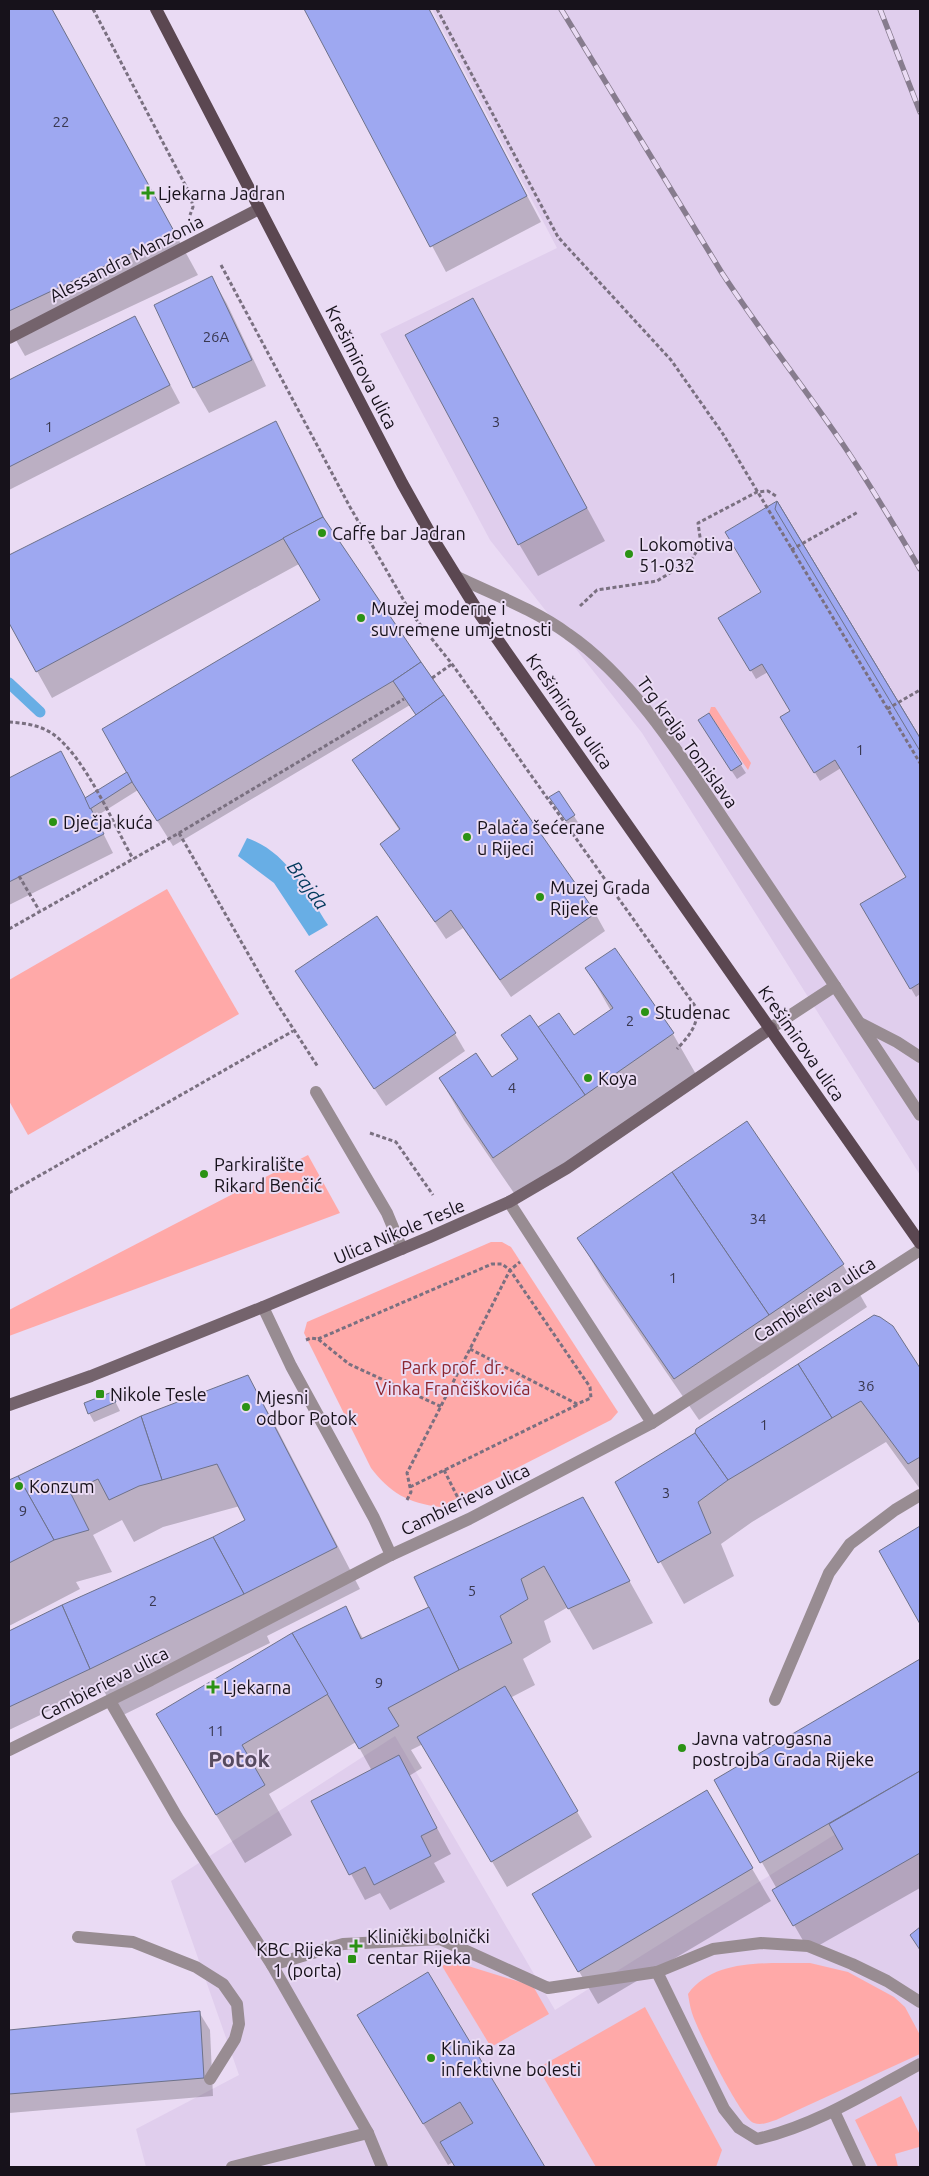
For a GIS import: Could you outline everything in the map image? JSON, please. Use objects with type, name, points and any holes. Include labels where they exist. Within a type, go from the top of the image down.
[{"type":"main road","name":"Krešimirova ulica","points":[[156,9],[402,483],[457,577],[480,613],[920,1243]]},
{"type":"main road","name":"Alessandra Manzonia","points":[[9,338],[260,209]]},
{"type":"main road","name":"Ulica Nikole Tesle","points":[[9,1405],[91,1376],[263,1308],[509,1202],[567,1168],[771,1028]]},
{"type":"street","name":"Trg kralja Tomislava","points":[[457,577],[541,617],[569,634],[620,681],[646,711],[693,775],[920,1115]]},
{"type":"street","points":[[771,1028],[835,986]]},
{"type":"street","points":[[860,1023],[897,1042],[920,1057]]},
{"type":"street","points":[[316,1092],[386,1213],[402,1249]]},
{"type":"street","points":[[509,1202],[652,1423]]},
{"type":"street","name":"Cambierieva ulica","points":[[9,1750],[110,1701],[391,1555],[478,1514],[652,1423],[920,1250]]},
{"type":"street","points":[[263,1308],[291,1366],[374,1518],[391,1555]]},
{"type":"street","points":[[775,1700],[829,1573],[850,1544],[895,1510],[920,1495]]},
{"type":"street","points":[[110,1701],[177,1817],[272,1965],[368,2133],[382,2167]]},
{"type":"street","points":[[78,1937],[133,1942],[196,1967],[223,1984],[237,2004],[239,2024],[235,2039],[210,2079]]},
{"type":"street","points":[[272,1965],[343,1944],[440,1938],[548,1988],[657,1972],[713,1949],[761,1943],[808,1946],[887,1981],[920,2002]]},
{"type":"street","points":[[657,1972],[724,2108],[739,2128],[757,2139],[778,2135],[834,2111],[920,2064]]},
{"type":"street","points":[[834,2111],[860,2167]]},
{"type":"street","points":[[232,2167],[368,2133]]},
{"type":"path","points":[[94,9],[190,194],[193,207],[190,215]]},
{"type":"path","points":[[437,9],[558,237],[671,360],[723,434],[920,763]]},
{"type":"path","points":[[221,265],[359,524],[411,613],[452,664],[695,1006],[697,1012],[695,1023],[688,1036],[677,1049]]},
{"type":"path","points":[[580,606],[597,590],[657,581],[692,559],[701,544],[698,524],[756,492],[768,491],[776,496]]},
{"type":"path","points":[[791,550],[858,512]]},
{"type":"path","points":[[432,678],[452,664]]},
{"type":"path","points":[[888,709],[920,690]]},
{"type":"path","points":[[9,929],[39,910],[180,833],[404,699]]},
{"type":"path","points":[[9,722],[34,725],[52,734],[68,748],[86,774],[133,859]]},
{"type":"path","points":[[180,833],[293,1031],[321,1072]]},
{"type":"path","points":[[19,876],[39,910]]},
{"type":"path","points":[[9,1193],[293,1031]]},
{"type":"path","points":[[369,1132],[396,1142],[433,1195]]},
{"type":"path","points":[[407,1500],[411,1492],[407,1473],[442,1408],[510,1270],[525,1258]]},
{"type":"path","points":[[318,1339],[492,1264],[502,1264],[510,1270],[590,1387],[591,1398],[410,1487]]},
{"type":"path","points":[[301,1342],[311,1338],[318,1339],[349,1364],[442,1408]]},
{"type":"path","points":[[470,1349],[577,1404]]},
{"type":"path","points":[[444,1470],[459,1500]]},
{"type":"shaded area","points":[[432,9],[920,9],[920,1175],[642,733],[490,540],[380,334],[557,248]]},
{"type":"shaded area","name":"Klinički bolnički centar Rijeka","points":[[395,1736],[555,2010],[920,1781],[920,2167],[146,2167],[136,2129],[239,2075],[171,1881]]},
{"type":"green space","points":[[711,707],[715,707],[751,763],[748,770],[709,713]]},
{"type":"green space","points":[[167,889],[239,1014],[28,1135],[9,1101],[9,980]]},
{"type":"green space","points":[[308,1155],[340,1213],[9,1336],[9,1310]]},
{"type":"green space","name":"Park prof. dr. Vinka Frančiškovića","points":[[491,1242],[502,1242],[511,1247],[618,1412],[611,1420],[440,1507],[418,1503],[393,1490],[371,1468],[304,1333],[307,1322]]},
{"type":"green space","points":[[452,1961],[533,1986],[549,2014],[491,2047],[442,1966]]},
{"type":"green space","points":[[761,1963],[810,1963],[848,1972],[894,1997],[905,2007],[920,2035],[920,2054],[776,2120],[762,2124],[754,2123],[748,2118],[730,2091],[710,2054],[692,2013],[688,1994],[699,1982],[728,1968]]},
{"type":"green space","points":[[645,2007],[722,2150],[716,2167],[596,2167],[538,2068]]},
{"type":"green space","points":[[901,2096],[920,2135],[920,2149],[919,2147],[895,2154],[898,2167],[878,2167],[855,2120]]},
{"type":"water","points":[[247,838],[261,844],[284,863],[303,886],[328,925],[309,936],[274,883],[238,856]]},
{"type":"building","points":[[9,9],[52,9],[175,233],[9,311]]},
{"type":"building","points":[[304,9],[429,9],[527,196],[430,247]]},
{"type":"building","points":[[212,276],[252,360],[193,388],[154,305]]},
{"type":"building","points":[[473,298],[587,508],[518,545],[405,335]]},
{"type":"building","points":[[135,316],[170,385],[9,467],[9,380]]},
{"type":"building","points":[[276,421],[323,517],[36,672],[9,623],[9,555]]},
{"type":"building","points":[[777,501],[920,738],[920,983],[910,989],[860,904],[906,877],[835,760],[814,773],[780,717],[790,711],[762,664],[750,671],[718,618],[761,592],[725,532]]},
{"type":"building","points":[[777,501],[920,738],[920,751],[775,509]]},
{"type":"building","points":[[323,517],[421,662],[393,681],[157,821],[102,729],[320,600],[283,538]]},
{"type":"building","points":[[421,662],[444,695],[416,715],[393,681]]},
{"type":"building","name":"Palača šećerane u Rijeci","points":[[444,695],[596,913],[500,980],[451,910],[435,922],[380,844],[400,829],[352,760]]},
{"type":"building","points":[[709,713],[742,764],[731,771],[698,720]]},
{"type":"building","name":"Dječja kuća","points":[[61,751],[104,834],[9,882],[9,778]]},
{"type":"building","points":[[127,772],[132,782],[90,809],[85,798]]},
{"type":"building","points":[[559,791],[575,815],[566,821],[549,797]]},
{"type":"building","points":[[377,916],[456,1033],[374,1089],[295,971]]},
{"type":"building","points":[[615,948],[674,1033],[585,1095],[538,1027],[559,1013],[574,1035],[613,1008],[585,968]]},
{"type":"building","points":[[530,1015],[585,1095],[493,1158],[439,1078],[476,1053],[492,1077],[518,1059],[501,1035]]},
{"type":"building","points":[[747,1121],[844,1264],[769,1315],[672,1172]]},
{"type":"building","points":[[672,1172],[769,1315],[674,1379],[577,1238]]},
{"type":"building","points":[[874,1315],[893,1326],[920,1368],[920,1457],[908,1464],[861,1401],[832,1418],[798,1364]]},
{"type":"building","points":[[798,1364],[832,1418],[728,1480],[695,1433],[696,1429]]},
{"type":"building","points":[[248,1375],[337,1547],[244,1594],[213,1537],[245,1520],[217,1464],[162,1480],[141,1416]]},
{"type":"building","points":[[112,1392],[116,1402],[88,1414],[84,1403]]},
{"type":"building","points":[[141,1416],[162,1480],[139,1486],[109,1500],[98,1479],[70,1492],[89,1530],[54,1540],[18,1476]]},
{"type":"building","points":[[695,1433],[728,1480],[698,1502],[711,1533],[658,1563],[615,1482]]},
{"type":"building","points":[[18,1476],[54,1540],[9,1563],[9,1480]]},
{"type":"building","points":[[583,1497],[630,1581],[568,1609],[544,1566],[521,1579],[528,1599],[500,1616],[512,1643],[459,1670],[414,1577]]},
{"type":"building","points":[[920,1526],[920,1624],[879,1551]]},
{"type":"building","points":[[213,1537],[244,1594],[90,1669],[62,1605]]},
{"type":"building","points":[[62,1605],[90,1669],[9,1707],[9,1631]]},
{"type":"building","points":[[346,1606],[361,1639],[429,1607],[459,1670],[388,1708],[399,1726],[359,1749],[292,1633]]},
{"type":"building","points":[[292,1633],[328,1694],[242,1745],[265,1785],[216,1815],[156,1714]]},
{"type":"building","points":[[920,1659],[920,1771],[760,1863],[714,1780]]},
{"type":"building","points":[[505,1686],[578,1811],[491,1862],[417,1737]]},
{"type":"building","points":[[399,1755],[437,1828],[421,1836],[431,1856],[374,1885],[365,1867],[349,1875],[311,1801]]},
{"type":"building","points":[[920,1771],[920,1853],[793,1926],[772,1890],[843,1849],[829,1824]]},
{"type":"building","points":[[707,1790],[753,1868],[578,1972],[532,1894]]},
{"type":"building","points":[[920,1927],[920,1950],[910,1935]]},
{"type":"building","name":"Klinika za infektivne bolesti","points":[[428,1972],[545,2167],[455,2167],[440,2142],[473,2123],[460,2102],[423,2124],[357,2015]]},
{"type":"building","points":[[200,2011],[204,2078],[9,2094],[9,2030]]},
{"type":"waterway","name":"Brajda","points":[[9,683],[40,712]]},
{"type":"railway","points":[[561,9],[722,273],[852,458],[920,569]]},
{"type":"railway","points":[[880,9],[920,112]]},
{"type":"place","name":"Ljekarna Jadran","points":[[148,193]]},
{"type":"place","name":"Caffe bar Jadran","points":[[322,533]]},
{"type":"place","name":"Lokomotiva 51-032","points":[[629,554]]},
{"type":"place","name":"Muzej moderne i suvremene umjetnosti","points":[[361,618]]},
{"type":"place","name":"Dječja kuća","points":[[53,822]]},
{"type":"place","name":"Palača šećerane u Rijeci","points":[[467,837]]},
{"type":"place","name":"Muzej Grada Rijeke","points":[[540,897]]},
{"type":"place","name":"Studenac","points":[[645,1012]]},
{"type":"place","name":"Koya","points":[[588,1078]]},
{"type":"place","name":"Parkiralište Rikard Benčić","points":[[204,1174]]},
{"type":"place","name":"Nikole Tesle","points":[[100,1394]]},
{"type":"place","name":"Mjesni odbor Potok","points":[[246,1407]]},
{"type":"place","name":"Konzum","points":[[19,1486]]},
{"type":"place","name":"Ljekarna","points":[[213,1687]]},
{"type":"place","name":"Javna vatrogasna postrojba Grada Rijeke","points":[[682,1748]]},
{"type":"place","name":"Klinički bolnički centar Rijeka","points":[[356,1946]]},
{"type":"place","name":"KBC Rijeka 1 (porta)","points":[[352,1959]]},
{"type":"place","name":"Klinika za infektivne bolesti","points":[[431,2058]]},
{"type":"district","name":"Potok","points":[[239,1758]]}]
